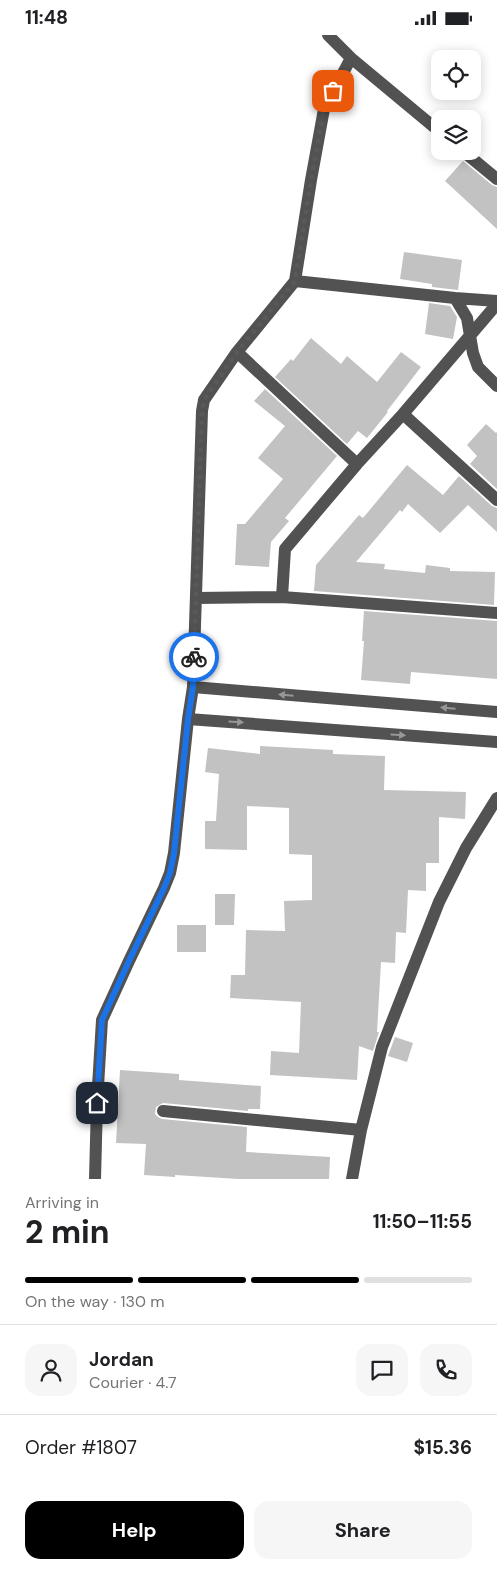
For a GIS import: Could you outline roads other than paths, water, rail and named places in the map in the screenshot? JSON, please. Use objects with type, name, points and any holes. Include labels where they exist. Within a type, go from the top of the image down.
[{"type":"street","points":[[328,35],[351,58],[431,125]]},
{"type":"street","points":[[95,1179],[102,1020],[164,888],[170,873],[174,853],[193,687],[202,411],[204,400],[237,352],[295,281],[324,109],[351,58]]},
{"type":"street","points":[[474,160],[497,179]]},
{"type":"street","points":[[295,281],[497,302]]},
{"type":"street","points":[[455,298],[467,318],[473,353],[478,367],[497,386]]},
{"type":"street","points":[[282,597],[285,549],[357,463],[403,414],[497,302]]},
{"type":"street","points":[[237,352],[357,463]]},
{"type":"street","points":[[403,414],[497,500]]},
{"type":"street","points":[[196,599],[282,597],[497,613]]},
{"type":"street","points":[[193,687],[497,712]]},
{"type":"street","points":[[188,719],[497,742]]},
{"type":"street","points":[[352,1179],[361,1130],[382,1047],[439,902],[466,847],[497,798]]},
{"type":"street","points":[[163,1111],[361,1130]]}]
